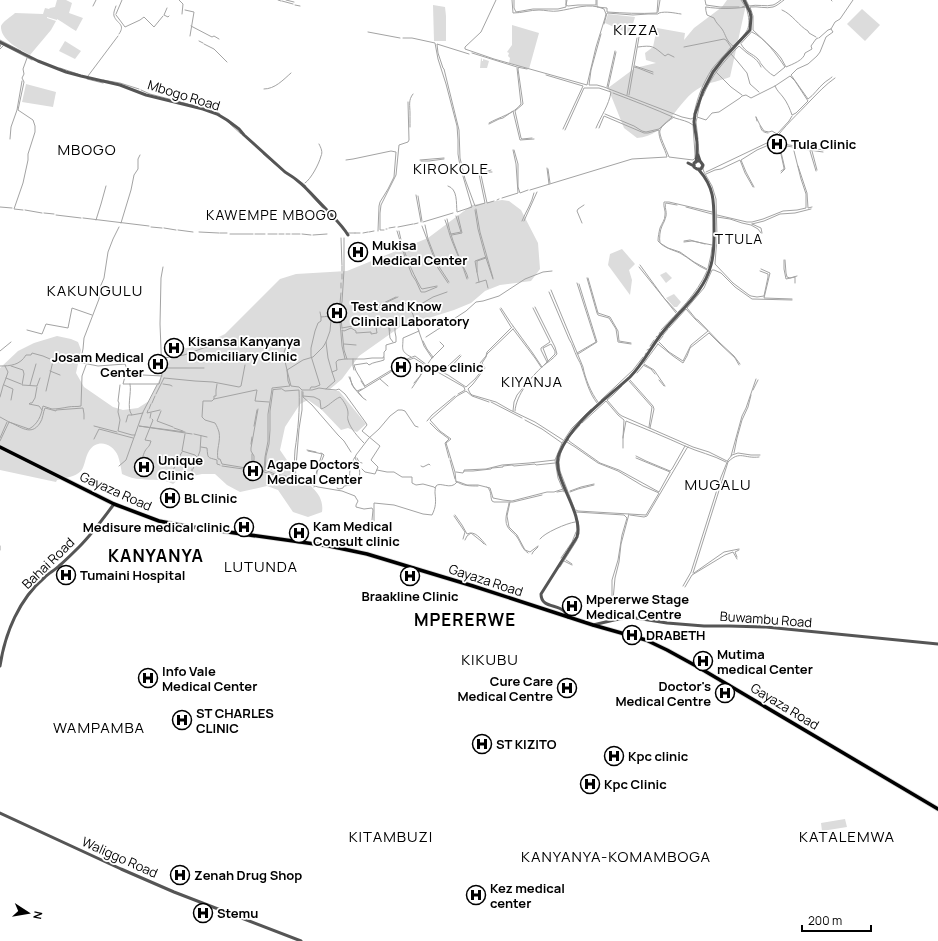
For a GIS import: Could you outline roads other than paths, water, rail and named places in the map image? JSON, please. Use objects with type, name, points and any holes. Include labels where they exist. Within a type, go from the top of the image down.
[{"type":"main road","name":"Gayaza Road","points":[[0,447],[114,504],[159,521],[359,552],[646,640],[711,674],[938,809]]},
{"type":"street","points":[[568,617],[565,611],[546,604],[541,597],[541,594],[577,537],[578,531],[574,511],[558,470],[558,457],[564,442],[575,427],[636,370],[662,333],[693,298],[706,280],[712,264],[714,246],[714,204],[712,192],[703,174],[700,169],[696,169],[697,142],[694,122],[695,114],[703,91],[713,72],[750,30],[750,12],[744,0]]},
{"type":"street","name":"Mbogo Road","points":[[0,42],[38,62],[66,72],[120,85],[150,96],[217,114],[235,126],[285,172],[305,186],[341,226],[348,236]]},
{"type":"street","points":[[696,163],[703,165],[700,169]]},
{"type":"street","name":"Bahai Road","points":[[0,666],[8,632],[26,599],[38,583],[60,566],[80,547],[114,504]]},
{"type":"street","name":"Buwambu Road","points":[[593,625],[626,618],[636,618],[667,623],[704,626],[766,627],[938,644]]},
{"type":"street","name":"Waliggo Road","points":[[0,813],[121,869],[301,941]]},
{"type":"waterway","points":[[93,6],[96,0]]},
{"type":"waterway","points":[[116,14],[122,0]]},
{"type":"waterway","points":[[179,0],[183,4],[182,14]]},
{"type":"waterway","points":[[286,0],[294,2]]},
{"type":"waterway","points":[[496,0],[481,32],[465,47],[465,49],[494,59],[587,85],[606,14],[604,9],[587,6],[556,11],[536,10],[513,13],[512,0]]},
{"type":"waterway","points":[[514,0],[514,8],[516,12],[533,9],[558,9],[566,7],[566,0]]},
{"type":"waterway","points":[[567,0],[566,5],[568,6],[596,5],[596,0]]},
{"type":"waterway","points":[[597,0],[597,7],[607,8],[607,12],[625,13],[657,13],[658,0]]},
{"type":"waterway","points":[[658,12],[660,0]]},
{"type":"waterway","points":[[705,0],[706,5],[739,7]]},
{"type":"waterway","points":[[741,0],[745,6],[742,7]]},
{"type":"waterway","points":[[746,0],[749,6],[770,6],[781,0]]},
{"type":"waterway","points":[[784,0],[773,7],[750,7],[753,16],[753,30],[776,52],[786,67],[803,58],[805,53],[812,49],[811,46],[818,38]]},
{"type":"waterway","points":[[819,38],[831,29],[835,22],[840,19],[853,0]]},
{"type":"waterway","points":[[282,1],[293,4]]},
{"type":"waterway","points":[[295,5],[300,6]]},
{"type":"waterway","points":[[116,6],[114,16],[122,28],[119,34]]},
{"type":"waterway","points":[[706,7],[746,7],[749,25],[742,37],[733,46],[714,18],[707,15],[706,7]]},
{"type":"waterway","points":[[167,8],[164,15],[169,16]]},
{"type":"waterway","points":[[185,10],[194,12],[190,36]]},
{"type":"waterway","points":[[782,10],[789,14],[809,33],[816,37]]},
{"type":"waterway","points":[[604,24],[607,13],[633,15],[670,12],[681,14]]},
{"type":"waterway","points":[[116,15],[125,27],[144,17],[154,27],[163,16]]},
{"type":"waterway","points":[[191,26],[219,39]]},
{"type":"waterway","points":[[831,29],[833,32],[826,37],[817,56],[808,64],[797,69],[791,75],[808,99],[832,77]]},
{"type":"waterway","points":[[368,32],[400,38]]},
{"type":"waterway","points":[[752,32],[766,43],[785,67],[774,76],[770,74],[758,59],[741,44],[752,32]]},
{"type":"waterway","points":[[601,34],[591,70],[589,85],[604,87],[682,117],[693,118]]},
{"type":"waterway","points":[[88,76],[118,36]]},
{"type":"waterway","points":[[629,95],[639,37]]},
{"type":"waterway","points":[[403,38],[412,38],[435,43],[457,126],[460,166],[472,207],[457,212],[455,193],[448,186]]},
{"type":"waterway","points":[[627,95],[637,38]]},
{"type":"waterway","points":[[684,47],[724,39],[731,47],[709,74],[701,91],[694,114]]},
{"type":"waterway","points":[[0,40],[21,51]]},
{"type":"waterway","points":[[199,41],[203,43]]},
{"type":"waterway","points":[[0,44],[0,47]]},
{"type":"waterway","points":[[1,44],[32,60]]},
{"type":"waterway","points":[[204,44],[214,49],[227,62]]},
{"type":"waterway","points":[[469,54],[437,44],[438,53],[444,69],[459,130],[460,158],[465,179],[475,206],[485,203],[479,174],[491,170]]},
{"type":"waterway","points":[[0,49],[4,45]]},
{"type":"waterway","points":[[703,96],[718,69],[739,46],[755,59],[761,67]]},
{"type":"waterway","points":[[638,47],[653,47],[665,56],[668,54],[674,57]]},
{"type":"waterway","points":[[607,87],[615,51]]},
{"type":"waterway","points":[[608,88],[616,52]]},
{"type":"waterway","points":[[472,53],[527,69]]},
{"type":"waterway","points":[[731,54],[747,73],[750,84],[759,92]]},
{"type":"waterway","points":[[23,210],[14,209],[23,183],[28,154],[35,132],[33,120],[18,110],[24,82],[22,78],[24,74],[23,69],[27,58]]},
{"type":"waterway","points":[[635,66],[653,72]]},
{"type":"waterway","points":[[519,67],[518,69],[523,104],[515,111],[521,138],[532,138]]},
{"type":"waterway","points":[[634,67],[653,74]]},
{"type":"waterway","points":[[60,68],[78,74]]},
{"type":"waterway","points":[[489,123],[510,113],[521,104],[517,68]]},
{"type":"waterway","points":[[716,72],[731,87],[742,95]]},
{"type":"waterway","points":[[264,89],[275,86],[291,73]]},
{"type":"waterway","points":[[546,75],[583,86],[563,129]]},
{"type":"waterway","points":[[700,103],[697,117],[706,120],[712,113],[719,112],[742,96],[746,95],[751,98],[775,86],[790,76],[808,101],[792,115],[786,101],[775,86]]},
{"type":"waterway","points":[[824,150],[775,143],[774,141],[791,120],[828,83],[835,78]]},
{"type":"waterway","points":[[87,79],[103,83]]},
{"type":"waterway","points":[[103,80],[120,83],[139,89]]},
{"type":"waterway","points":[[10,139],[11,127],[17,110],[22,81]]},
{"type":"waterway","points":[[565,130],[584,88],[599,88],[611,92],[607,106],[596,128]]},
{"type":"waterway","points":[[141,90],[150,94],[196,106]]},
{"type":"waterway","points":[[613,93],[652,108],[667,115],[675,118],[687,122],[693,125],[695,154],[695,158],[693,160],[669,157],[661,139],[660,130],[662,126],[668,121],[670,120],[672,118],[674,117]]},
{"type":"waterway","points":[[410,127],[410,99],[413,94]]},
{"type":"waterway","points":[[384,230],[380,230],[381,205],[396,175],[399,145],[408,142],[409,140],[408,102]]},
{"type":"waterway","points":[[489,124],[503,118],[513,111],[520,140],[534,139]]},
{"type":"waterway","points":[[214,112],[220,114]]},
{"type":"waterway","points":[[605,114],[646,132],[659,129],[672,117]]},
{"type":"waterway","points":[[530,190],[632,159],[667,157],[659,130],[644,133],[604,116],[599,128]]},
{"type":"waterway","points":[[756,117],[764,131],[772,131],[777,134],[792,116]]},
{"type":"waterway","points":[[756,117],[757,121]]},
{"type":"waterway","points":[[697,118],[698,139]]},
{"type":"waterway","points":[[230,124],[241,134]]},
{"type":"waterway","points":[[760,126],[762,131],[768,133]]},
{"type":"waterway","points":[[706,172],[771,141],[775,135]]},
{"type":"waterway","points":[[305,183],[317,167],[322,154],[319,144]]},
{"type":"waterway","points":[[698,144],[699,154]]},
{"type":"waterway","points":[[717,215],[752,222],[783,211],[806,208],[806,194],[793,147],[771,144],[757,150],[741,160],[754,187]]},
{"type":"waterway","points":[[779,145],[784,168],[781,171]]},
{"type":"waterway","points":[[781,145],[785,169],[781,173]]},
{"type":"waterway","points":[[794,149],[823,152]]},
{"type":"waterway","points":[[502,198],[518,193],[516,164],[513,150]]},
{"type":"waterway","points":[[514,150],[518,164],[518,187],[520,193],[528,190]]},
{"type":"waterway","points":[[346,160],[391,151],[396,152],[394,177],[379,206],[378,231]]},
{"type":"waterway","points":[[810,151],[816,171]]},
{"type":"waterway","points":[[812,151],[817,170]]},
{"type":"waterway","points":[[263,154],[277,166]]},
{"type":"waterway","points":[[121,223],[134,175],[138,169],[138,159],[140,155]]},
{"type":"waterway","points":[[420,160],[444,158]]},
{"type":"waterway","points":[[421,161],[444,159]]},
{"type":"waterway","points":[[706,174],[740,160],[753,187]]},
{"type":"waterway","points":[[704,166],[704,172],[712,186],[716,199],[717,237],[715,264],[733,283],[749,295],[757,297],[764,296],[768,277],[768,274],[760,271]]},
{"type":"waterway","points":[[798,166],[807,193],[808,208],[812,207]]},
{"type":"waterway","points":[[547,168],[549,184]]},
{"type":"waterway","points":[[548,169],[550,183]]},
{"type":"waterway","points":[[492,172],[481,175],[487,203],[494,201]]},
{"type":"waterway","points":[[296,178],[306,186]]},
{"type":"waterway","points":[[96,220],[106,186]]},
{"type":"waterway","points":[[307,191],[331,217]]},
{"type":"waterway","points":[[524,221],[537,192]]},
{"type":"waterway","points":[[522,221],[534,193]]},
{"type":"waterway","points":[[416,195],[421,222]]},
{"type":"waterway","points":[[418,196],[422,221]]},
{"type":"waterway","points":[[707,270],[680,253],[663,245],[658,241],[658,238],[660,228],[665,217],[664,202],[712,212]]},
{"type":"waterway","points":[[677,205],[666,203],[666,216],[661,230],[660,243],[668,248],[680,252],[707,269]]},
{"type":"waterway","points":[[582,223],[577,211],[584,205]]},
{"type":"waterway","points":[[0,207],[12,208]]},
{"type":"waterway","points":[[686,207],[712,214]]},
{"type":"waterway","points":[[476,209],[480,232],[493,278]]},
{"type":"waterway","points":[[752,224],[764,221],[780,214],[795,213],[811,209]]},
{"type":"waterway","points":[[25,210],[42,213]]},
{"type":"waterway","points":[[475,210],[478,229],[493,279]]},
{"type":"waterway","points":[[44,213],[54,214]]},
{"type":"waterway","points":[[423,222],[453,213]]},
{"type":"waterway","points":[[56,215],[81,218]]},
{"type":"waterway","points":[[451,234],[461,232],[456,216]]},
{"type":"waterway","points":[[452,235],[462,233],[458,216]]},
{"type":"waterway","points":[[717,217],[751,225],[758,229],[761,233]]},
{"type":"waterway","points":[[83,218],[149,226]]},
{"type":"waterway","points":[[447,219],[453,242],[468,278]]},
{"type":"waterway","points":[[445,220],[467,279]]},
{"type":"waterway","points":[[414,224],[418,223]]},
{"type":"waterway","points":[[398,227],[413,224]]},
{"type":"waterway","points":[[752,224],[761,228],[762,233]]},
{"type":"waterway","points":[[425,225],[428,239],[438,265],[449,282]]},
{"type":"waterway","points":[[422,226],[438,268],[448,283]]},
{"type":"waterway","points":[[80,363],[84,338],[99,299],[108,252],[119,227]]},
{"type":"waterway","points":[[151,227],[162,228]]},
{"type":"waterway","points":[[389,228],[395,227]]},
{"type":"waterway","points":[[164,228],[176,230]]},
{"type":"waterway","points":[[178,230],[193,232]]},
{"type":"waterway","points":[[369,232],[374,231]]},
{"type":"waterway","points":[[397,231],[412,275],[421,292],[437,287]]},
{"type":"waterway","points":[[399,231],[408,260],[421,288],[437,286]]},
{"type":"waterway","points":[[199,232],[219,233]]},
{"type":"waterway","points":[[363,233],[368,232]]},
{"type":"waterway","points":[[220,233],[227,233]]},
{"type":"waterway","points":[[348,233],[355,233]]},
{"type":"waterway","points":[[355,233],[360,233]]},
{"type":"waterway","points":[[230,234],[253,234]]},
{"type":"waterway","points":[[255,234],[265,234]]},
{"type":"waterway","points":[[268,234],[277,234]]},
{"type":"waterway","points":[[279,234],[284,234]]},
{"type":"waterway","points":[[292,234],[300,234]]},
{"type":"waterway","points":[[302,234],[311,235]]},
{"type":"waterway","points":[[313,235],[327,234]]},
{"type":"waterway","points":[[341,238],[342,265]]},
{"type":"waterway","points":[[342,328],[340,309],[342,302],[344,270],[344,238]]},
{"type":"waterway","points":[[684,241],[690,240],[705,244]]},
{"type":"waterway","points":[[684,242],[692,241],[712,245]]},
{"type":"waterway","points":[[708,268],[712,247]]},
{"type":"waterway","points":[[479,282],[475,261],[486,257]]},
{"type":"waterway","points":[[477,272],[477,261],[486,258]]},
{"type":"waterway","points":[[784,260],[786,279],[795,277],[795,283]]},
{"type":"waterway","points":[[785,260],[787,277],[790,278],[797,276]]},
{"type":"waterway","points":[[640,265],[664,298],[677,312]]},
{"type":"waterway","points":[[342,266],[342,271]]},
{"type":"waterway","points":[[158,384],[162,374],[160,324],[161,278],[163,267]]},
{"type":"waterway","points":[[639,267],[676,313]]},
{"type":"waterway","points":[[761,269],[770,273],[764,298],[792,299]]},
{"type":"waterway","points":[[740,364],[687,308],[704,288],[712,270],[721,273],[735,287],[752,299],[792,300]]},
{"type":"waterway","points":[[426,337],[466,311],[476,302],[499,296],[525,279],[543,272],[552,271]]},
{"type":"waterway","points":[[661,330],[693,295],[707,271]]},
{"type":"waterway","points":[[342,274],[342,279]]},
{"type":"waterway","points":[[587,278],[598,315],[609,318],[616,329],[618,342],[631,344]]},
{"type":"waterway","points":[[588,278],[598,313],[610,317],[618,331],[619,341],[631,343]]},
{"type":"waterway","points":[[476,283],[486,280],[488,288]]},
{"type":"waterway","points":[[341,283],[341,288]]},
{"type":"waterway","points":[[577,283],[596,342],[577,353]]},
{"type":"waterway","points":[[578,354],[597,342],[579,284]]},
{"type":"waterway","points":[[551,290],[583,367],[585,376],[598,402]]},
{"type":"waterway","points":[[410,307],[416,304],[421,304],[433,297],[447,292]]},
{"type":"waterway","points":[[549,292],[581,365],[586,382],[597,403]]},
{"type":"waterway","points":[[340,303],[341,293]]},
{"type":"waterway","points":[[373,308],[396,297]]},
{"type":"waterway","points":[[372,309],[398,297]]},
{"type":"waterway","points":[[404,302],[411,309],[424,346],[432,358]]},
{"type":"waterway","points":[[320,312],[321,317],[330,316],[337,311],[340,305]]},
{"type":"waterway","points":[[515,411],[518,399],[529,381],[538,370],[557,354],[535,307]]},
{"type":"waterway","points":[[27,330],[42,334],[46,324],[68,328],[72,308],[92,315]]},
{"type":"waterway","points":[[501,308],[542,367]]},
{"type":"waterway","points":[[533,308],[550,342],[541,348],[547,362]]},
{"type":"waterway","points":[[500,309],[511,327]]},
{"type":"waterway","points":[[659,342],[669,352],[683,361],[691,345],[708,331],[686,309],[669,328]]},
{"type":"waterway","points":[[345,359],[342,346],[339,310],[331,320],[330,331],[323,347],[313,357],[303,360],[287,370],[291,386],[299,387],[302,390],[319,388],[326,389],[335,381],[332,372],[337,370],[336,362],[338,360],[383,358],[386,345],[396,342],[395,323]]},
{"type":"waterway","points":[[310,389],[311,387],[320,385],[311,356],[311,348],[315,331],[318,323],[321,321],[321,317]]},
{"type":"waterway","points":[[389,322],[390,331]]},
{"type":"waterway","points":[[342,328],[358,325],[378,326]]},
{"type":"waterway","points":[[347,359],[344,350],[342,330],[344,331],[351,328],[356,331],[356,333],[371,332],[371,334],[377,333],[376,327],[388,325],[390,338],[393,342]]},
{"type":"waterway","points":[[384,357],[384,360],[369,365],[367,363],[354,365],[365,386],[407,359],[415,356],[427,365],[448,375],[466,387],[484,368],[480,363],[486,356],[487,352],[512,327]]},
{"type":"waterway","points":[[513,329],[487,354],[482,363],[485,368],[468,389],[472,395],[496,402],[535,422],[563,440]]},
{"type":"waterway","points":[[513,329],[541,367]]},
{"type":"waterway","points":[[663,335],[668,329]]},
{"type":"waterway","points":[[411,357],[404,351],[403,338],[419,331]]},
{"type":"waterway","points":[[658,344],[683,363],[690,348],[709,333],[735,358],[739,365]]},
{"type":"waterway","points":[[659,341],[663,336]]},
{"type":"waterway","points":[[650,346],[654,340]]},
{"type":"waterway","points":[[204,368],[165,368],[164,358],[184,355],[209,346],[209,341]]},
{"type":"waterway","points":[[423,341],[433,357]]},
{"type":"waterway","points":[[0,351],[11,342]]},
{"type":"waterway","points":[[258,409],[251,451],[254,456],[254,469],[264,471],[268,441],[268,414],[272,388],[290,386],[284,357],[287,342]]},
{"type":"waterway","points":[[326,342],[332,372]]},
{"type":"waterway","points":[[427,365],[444,346],[440,342]]},
{"type":"waterway","points":[[344,344],[356,345]]},
{"type":"waterway","points":[[544,365],[555,354],[551,344],[543,348],[548,361]]},
{"type":"waterway","points":[[644,363],[658,344]]},
{"type":"waterway","points":[[0,366],[8,366],[18,363],[26,355],[31,355],[32,353],[57,362],[61,362],[62,359],[98,366],[125,364],[127,369],[123,384],[158,384]]},
{"type":"waterway","points":[[443,372],[460,355]]},
{"type":"waterway","points":[[445,373],[461,356]]},
{"type":"waterway","points":[[601,400],[633,370],[643,357]]},
{"type":"waterway","points":[[366,400],[358,392],[406,361],[414,358],[425,365],[420,376],[414,383]]},
{"type":"waterway","points":[[353,359],[354,370]]},
{"type":"waterway","points":[[46,391],[53,361]]},
{"type":"waterway","points":[[30,385],[36,364]]},
{"type":"waterway","points":[[644,364],[654,370],[665,386]]},
{"type":"waterway","points":[[0,417],[29,429],[35,425],[39,419],[43,406],[52,409],[81,406],[82,376],[86,365]]},
{"type":"waterway","points":[[164,378],[213,382],[239,387],[241,386],[245,365]]},
{"type":"waterway","points":[[643,365],[651,369],[655,374]]},
{"type":"waterway","points":[[0,397],[8,372],[5,366]]},
{"type":"waterway","points":[[11,366],[23,370],[24,374],[22,385],[37,386],[40,378]]},
{"type":"waterway","points":[[412,388],[427,366],[464,387],[465,390],[458,394]]},
{"type":"waterway","points":[[637,373],[643,366]]},
{"type":"waterway","points":[[50,371],[60,375]]},
{"type":"waterway","points":[[126,374],[132,376],[162,376]]},
{"type":"waterway","points":[[349,377],[354,388],[362,397]]},
{"type":"waterway","points":[[350,377],[352,385],[357,391],[362,389]]},
{"type":"waterway","points":[[513,411],[514,402],[517,395],[532,377]]},
{"type":"waterway","points":[[6,378],[21,384]]},
{"type":"waterway","points":[[156,394],[164,378]]},
{"type":"waterway","points":[[380,379],[388,386]]},
{"type":"waterway","points":[[731,456],[742,416],[756,379]]},
{"type":"waterway","points":[[630,380],[653,406],[654,409],[650,428]]},
{"type":"waterway","points":[[659,380],[664,386]]},
{"type":"waterway","points":[[753,390],[758,380]]},
{"type":"waterway","points":[[361,381],[365,387]]},
{"type":"waterway","points":[[629,381],[652,407],[649,427]]},
{"type":"waterway","points":[[126,422],[128,415],[132,415],[129,408],[130,384]]},
{"type":"waterway","points":[[163,384],[172,386]]},
{"type":"waterway","points":[[217,384],[216,396],[214,396],[214,399],[257,390],[255,401],[269,402]]},
{"type":"waterway","points":[[4,385],[13,389],[11,400]]},
{"type":"waterway","points":[[120,385],[118,401],[120,420],[118,431],[135,435]]},
{"type":"waterway","points":[[119,466],[126,460],[143,412],[157,385]]},
{"type":"waterway","points":[[622,386],[607,400],[619,414],[727,461]]},
{"type":"waterway","points":[[37,387],[35,398],[32,403],[29,404],[39,406],[42,410]]},
{"type":"waterway","points":[[282,389],[285,391],[299,390],[299,412],[294,478],[265,470],[269,444],[270,411],[273,390],[282,389]]},
{"type":"waterway","points":[[326,389],[339,389],[345,394],[367,425],[362,431],[380,446],[371,460],[378,467],[375,474],[365,472],[362,469]]},
{"type":"waterway","points":[[302,391],[302,410],[295,479],[314,484],[322,454],[308,451]]},
{"type":"waterway","points":[[489,402],[472,396],[466,391],[457,396],[430,420],[440,431],[451,439],[446,443],[455,472],[456,482],[490,488],[493,498],[512,501],[563,489]]},
{"type":"waterway","points":[[303,392],[303,397],[344,441],[351,452]]},
{"type":"waterway","points":[[734,453],[742,420],[748,407],[751,395]]},
{"type":"waterway","points":[[152,403],[155,396]]},
{"type":"waterway","points":[[303,396],[314,397],[320,400],[321,409],[340,397],[347,409],[350,426],[364,443]]},
{"type":"waterway","points":[[427,421],[455,396]]},
{"type":"waterway","points":[[214,399],[212,401],[203,401],[202,417],[205,420],[215,423],[218,429],[218,459],[220,459],[222,464],[252,469],[252,454]]},
{"type":"waterway","points":[[582,423],[606,401],[624,420],[623,438]]},
{"type":"waterway","points":[[491,402],[522,418]]},
{"type":"waterway","points":[[149,409],[151,404]]},
{"type":"waterway","points":[[0,441],[9,422],[29,430],[37,427],[41,421],[45,408],[56,411],[83,408],[84,419]]},
{"type":"waterway","points":[[562,443],[572,428],[591,409]]},
{"type":"waterway","points":[[148,410],[147,413],[160,410]]},
{"type":"waterway","points":[[254,426],[257,410]]},
{"type":"waterway","points":[[351,484],[358,483],[359,479],[360,470],[355,458],[356,455],[369,438],[390,416],[398,410],[405,411],[415,426],[418,427]]},
{"type":"waterway","points":[[161,411],[157,421],[173,427]]},
{"type":"waterway","points":[[132,415],[143,413]]},
{"type":"waterway","points":[[150,418],[151,413]]},
{"type":"waterway","points":[[142,459],[151,441],[145,440],[153,420],[152,419]]},
{"type":"waterway","points":[[525,420],[542,429],[562,443],[555,460],[558,478],[564,492]]},
{"type":"waterway","points":[[623,448],[623,437],[626,421],[726,462]]},
{"type":"waterway","points":[[0,438],[7,422]]},
{"type":"waterway","points":[[430,423],[449,439],[445,443],[449,458]]},
{"type":"waterway","points":[[572,434],[580,425]]},
{"type":"waterway","points":[[94,426],[117,432]]},
{"type":"waterway","points":[[185,432],[139,426],[192,434]]},
{"type":"waterway","points":[[174,428],[183,431]]},
{"type":"waterway","points":[[94,439],[99,429],[133,438]]},
{"type":"waterway","points":[[185,434],[182,451],[197,457]]},
{"type":"waterway","points":[[194,434],[207,437]]},
{"type":"waterway","points":[[193,469],[200,451],[201,436]]},
{"type":"waterway","points":[[251,444],[252,437]]},
{"type":"waterway","points":[[568,439],[600,463],[619,470],[659,492],[670,472]]},
{"type":"waterway","points":[[567,442],[598,463],[618,471],[643,486],[659,493],[646,515],[629,514]]},
{"type":"waterway","points":[[636,456],[670,471],[685,446]]},
{"type":"waterway","points":[[201,447],[207,448],[209,457],[217,460],[217,464],[220,465]]},
{"type":"waterway","points":[[630,515],[647,516],[688,447]]},
{"type":"waterway","points":[[307,450],[316,452]]},
{"type":"waterway","points":[[172,473],[182,452]]},
{"type":"waterway","points":[[561,452],[559,462],[560,471],[575,510]]},
{"type":"waterway","points":[[314,487],[317,472],[324,455],[321,453]]},
{"type":"waterway","points":[[683,586],[691,572],[721,477],[728,460],[732,455],[738,453],[760,455]]},
{"type":"waterway","points":[[693,573],[728,462],[736,456],[759,457]]},
{"type":"waterway","points":[[351,484],[350,470],[355,457]]},
{"type":"waterway","points":[[357,458],[359,462],[362,463]]},
{"type":"waterway","points":[[636,458],[670,472]]},
{"type":"waterway","points":[[450,460],[455,479]]},
{"type":"waterway","points":[[464,471],[486,469],[502,465],[555,460]]},
{"type":"waterway","points":[[456,472],[463,473],[464,471],[491,469],[512,465],[555,463]]},
{"type":"waterway","points":[[421,466],[423,467],[429,464],[430,465]]},
{"type":"waterway","points":[[222,466],[264,472],[293,481]]},
{"type":"waterway","points":[[377,470],[394,472],[402,477],[412,477],[412,483],[416,485],[423,484],[435,488]]},
{"type":"waterway","points":[[192,481],[193,474]]},
{"type":"waterway","points":[[295,481],[342,491],[355,496],[358,501],[356,507],[364,509],[372,508],[372,520]]},
{"type":"waterway","points":[[456,481],[463,485],[478,486]]},
{"type":"waterway","points":[[374,521],[374,503],[394,505],[423,514],[432,515],[435,504],[436,486],[452,486],[457,482]]},
{"type":"waterway","points":[[570,491],[594,484]]},
{"type":"waterway","points":[[337,488],[339,489],[350,485]]},
{"type":"waterway","points":[[570,492],[594,485]]},
{"type":"waterway","points":[[487,487],[489,489],[492,501],[494,502],[513,502],[542,495]]},
{"type":"waterway","points":[[557,492],[563,491]]},
{"type":"waterway","points":[[510,502],[507,516],[509,527],[517,535],[525,550],[530,552],[538,546]]},
{"type":"waterway","points":[[509,503],[506,524],[515,534],[524,550],[528,553]]},
{"type":"waterway","points":[[576,510],[629,514],[621,544],[613,600]]},
{"type":"waterway","points":[[576,512],[624,515],[627,518],[612,580],[612,600]]},
{"type":"waterway","points":[[455,515],[467,534],[475,534],[486,545]]},
{"type":"waterway","points":[[454,516],[465,532],[463,539]]},
{"type":"waterway","points":[[578,521],[579,534]]},
{"type":"waterway","points":[[540,539],[556,529],[575,522]]},
{"type":"waterway","points":[[561,558],[572,542],[576,532]]},
{"type":"waterway","points":[[465,540],[471,533],[484,544]]},
{"type":"waterway","points":[[560,567],[577,540]]},
{"type":"waterway","points":[[532,554],[538,547]]},
{"type":"waterway","points":[[694,573],[724,552],[739,549]]},
{"type":"waterway","points":[[737,557],[735,552],[739,550]]},
{"type":"waterway","points":[[685,587],[692,575],[725,555],[733,552],[737,559]]},
{"type":"waterway","points":[[566,560],[572,564]]},
{"type":"waterway","points":[[564,561],[572,565]]},
{"type":"place","name":"Tula Clinic","points":[[777,144]]},
{"type":"place","name":"Mukisa Medical Center","points":[[358,252]]},
{"type":"place","name":"Test and Know Clinical Laboratory","points":[[337,313]]},
{"type":"place","name":"Kisansa Kanyanya Domiciliary Clinic","points":[[174,348]]},
{"type":"place","name":"Josam Medical Center","points":[[158,364]]},
{"type":"place","name":"hope clinic","points":[[401,367]]},
{"type":"place","name":"Unique Clinic","points":[[144,467]]},
{"type":"place","name":"Agape Doctors Medical Center","points":[[253,471]]},
{"type":"place","name":"BL Clinic","points":[[170,498]]},
{"type":"place","name":"Medisure medical clinic","points":[[244,527]]},
{"type":"place","name":"Kam Medical Consult clinic","points":[[299,533]]},
{"type":"place","name":"Tumaini Hospital","points":[[66,575]]},
{"type":"place","name":"Braakline Clinic","points":[[410,576]]},
{"type":"place","name":"Mpererwe Stage Medical Centre","points":[[572,606]]},
{"type":"place","name":"DRABETH","points":[[632,635]]},
{"type":"place","name":"Mutima medical Center","points":[[703,661]]},
{"type":"place","name":"Info Vale Medical Center","points":[[148,678]]},
{"type":"place","name":"Cure Care Medical Centre","points":[[567,688]]},
{"type":"place","name":"Doctor's Medical Centre","points":[[725,693]]},
{"type":"place","name":"ST CHARLES CLINIC","points":[[182,720]]},
{"type":"place","name":"ST KIZITO","points":[[482,744]]},
{"type":"place","name":"Kpc clinic","points":[[614,756]]},
{"type":"place","name":"Kpc Clinic","points":[[590,784]]},
{"type":"place","name":"Zenah Drug Shop","points":[[180,875]]},
{"type":"place","name":"Kez medical center","points":[[476,895]]},
{"type":"place","name":"Stemu","points":[[203,913]]},
{"type":"district","name":"KIZZA","points":[[636,30]]},
{"type":"district","name":"MBOGO","points":[[87,150]]},
{"type":"district","name":"KIROKOLE","points":[[451,169]]},
{"type":"district","name":"KAWEMPE MBOGO","points":[[272,215]]},
{"type":"district","name":"TTULA","points":[[739,239]]},
{"type":"district","name":"KAKUNGULU","points":[[95,291]]},
{"type":"district","name":"KIYANJA","points":[[532,382]]},
{"type":"district","name":"MUGALU","points":[[718,485]]},
{"type":"district","name":"KANYANYA","points":[[156,556]]},
{"type":"district","name":"LUTUNDA","points":[[261,567]]},
{"type":"district","name":"MPERERWE","points":[[465,620]]},
{"type":"district","name":"KIKUBU","points":[[490,660]]},
{"type":"district","name":"WAMPAMBA","points":[[99,728]]},
{"type":"district","name":"KITAMBUZI","points":[[391,837]]},
{"type":"district","name":"KATALEMWA","points":[[847,837]]},
{"type":"district","name":"KANYANYA-KOMAMBOGA","points":[[616,857]]}]
